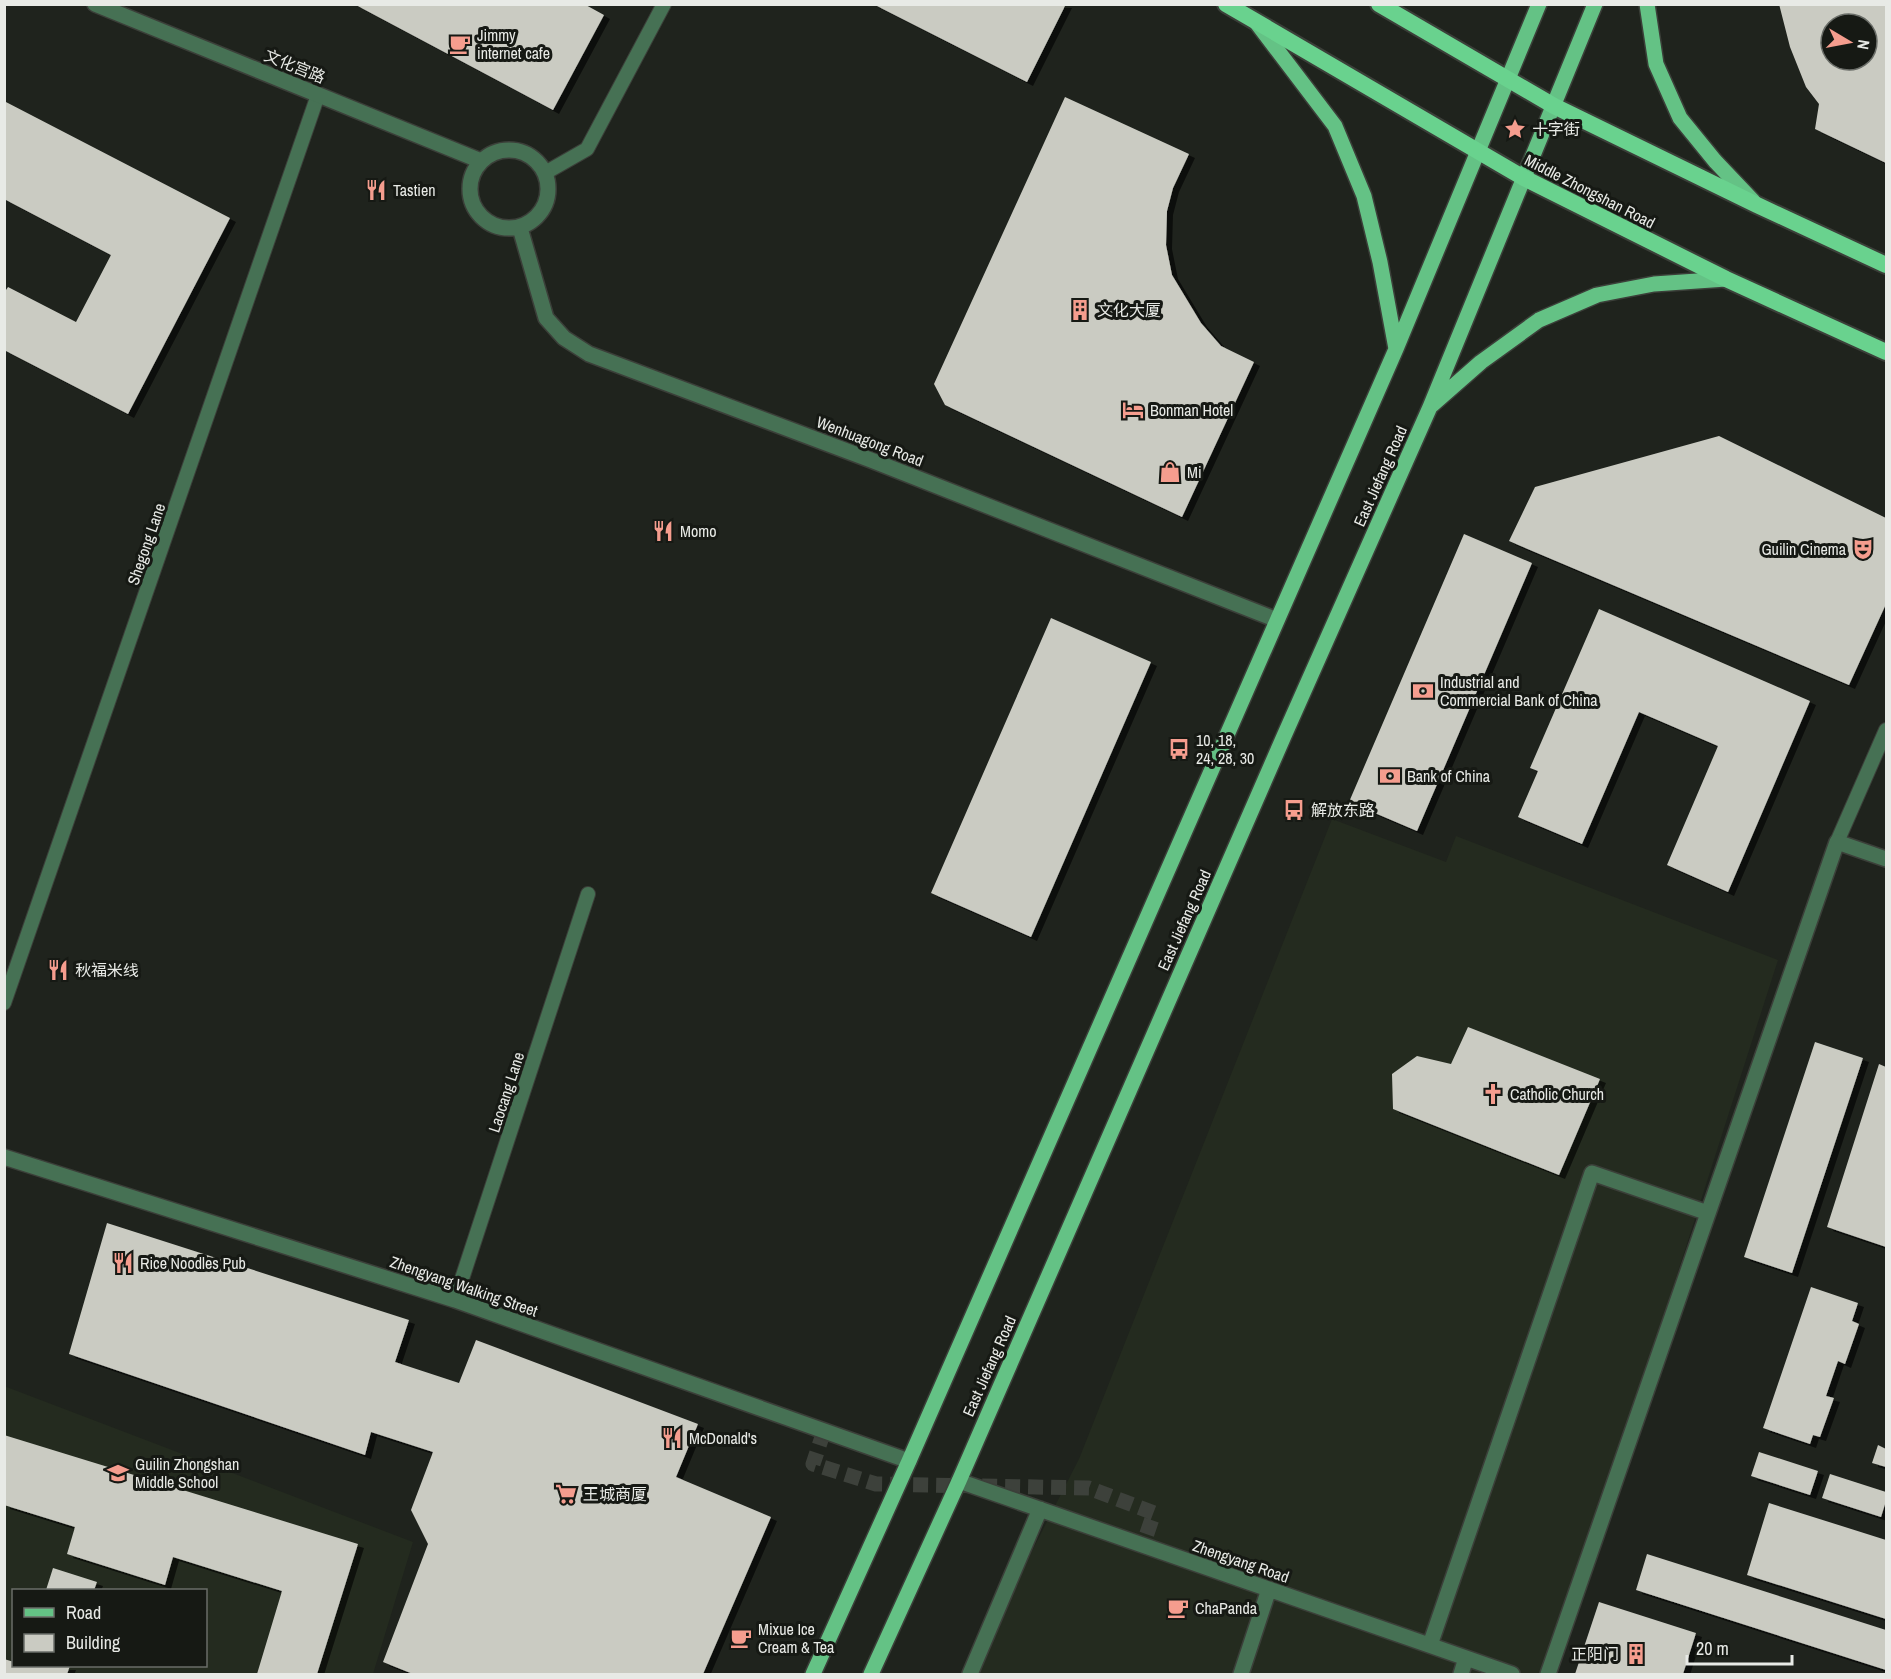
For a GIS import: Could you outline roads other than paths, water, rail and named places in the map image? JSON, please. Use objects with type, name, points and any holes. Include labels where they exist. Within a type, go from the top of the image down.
[{"type":"highway","name":"Middle Zhongshan Road","points":[[1226,4],[1524,178],[1726,279],[1887,352]]},
{"type":"highway","points":[[1379,4],[1554,105],[1757,205],[1887,265]]},
{"type":"main road","points":[[813,1674],[909,1461],[1396,350],[1539,4]]},
{"type":"main road","name":"East Jiefang Road","points":[[871,1674],[959,1481],[1288,725],[1430,407],[1595,4]]},
{"type":"main road","points":[[1647,4],[1656,64],[1680,118],[1714,161],[1757,205]]},
{"type":"main road","points":[[1254,20],[1335,126],[1364,196],[1380,262],[1396,350]]},
{"type":"main road","points":[[1430,407],[1481,362],[1539,320],[1597,295],[1653,284],[1726,279]]},
{"type":"street","name":"文化宫路","points":[[95,4],[481,161]]},
{"type":"street","points":[[503,150],[516,150],[538,162],[548,186],[547,200],[541,212],[520,228],[506,229],[494,226],[482,218],[474,208],[470,196],[470,183],[481,161],[503,150]]},
{"type":"street","name":"Wenhuagong Road","points":[[520,228],[546,318],[564,338],[589,354],[871,460],[1277,620]]},
{"type":"street","points":[[1548,1674],[1837,842],[1887,858]]},
{"type":"street","name":"Zhengyang Walking Street","points":[[4,1157],[454,1300],[909,1461]]},
{"type":"street","points":[[1430,1645],[1592,1173],[1708,1213]]},
{"type":"street","name":"Zhengyang Road","points":[[959,1481],[1512,1674]]},
{"type":"street","points":[[970,1674],[1040,1509]]},
{"type":"street","points":[[1241,1674],[1269,1589]]},
{"type":"street","points":[[1461,1674],[1466,1658]]},
{"type":"lane","points":[[544,173],[587,148],[664,4]]},
{"type":"lane","name":"Shegong Lane","points":[[4,1003],[318,95]]},
{"type":"lane","points":[[1837,842],[1887,730]]},
{"type":"lane","name":"Laocang Lane","points":[[454,1300],[588,894]]},
{"type":"tunnel","points":[[824,1431],[813,1464],[876,1484],[1089,1488],[1154,1513],[1143,1545]]},
{"type":"place","name":"Jimmy internet cafe","points":[[460,44]]},
{"type":"place","name":"十字街","points":[[1515,129]]},
{"type":"place","name":"Tastien","points":[[376,190]]},
{"type":"place","name":"文化大厦","points":[[1080,310]]},
{"type":"place","name":"Bonman Hotel","points":[[1133,410]]},
{"type":"place","name":"Mi","points":[[1170,472]]},
{"type":"place","name":"Momo","points":[[663,531]]},
{"type":"place","name":"Guilin Cinema","points":[[1863,549]]},
{"type":"place","name":"Industrial and Commercial Bank of China","points":[[1423,691]]},
{"type":"place","name":"10, 18, 24, 28, 30","points":[[1179,749]]},
{"type":"place","name":"Bank of China","points":[[1390,776]]},
{"type":"place","name":"解放东路","points":[[1294,810]]},
{"type":"place","name":"秋福米线","points":[[58,970]]},
{"type":"place","name":"Catholic Church","points":[[1493,1094]]},
{"type":"place","name":"Rice Noodles Pub","points":[[123,1263]]},
{"type":"place","name":"McDonald's","points":[[672,1438]]},
{"type":"place","name":"Guilin Zhongshan Middle School","points":[[118,1473]]},
{"type":"place","name":"王城商厦","points":[[566,1494]]},
{"type":"place","name":"ChaPanda","points":[[1178,1608]]},
{"type":"place","name":"Mixue Ice Cream & Tea","points":[[741,1638]]},
{"type":"place","name":"正阳门","points":[[1636,1654]]}]
